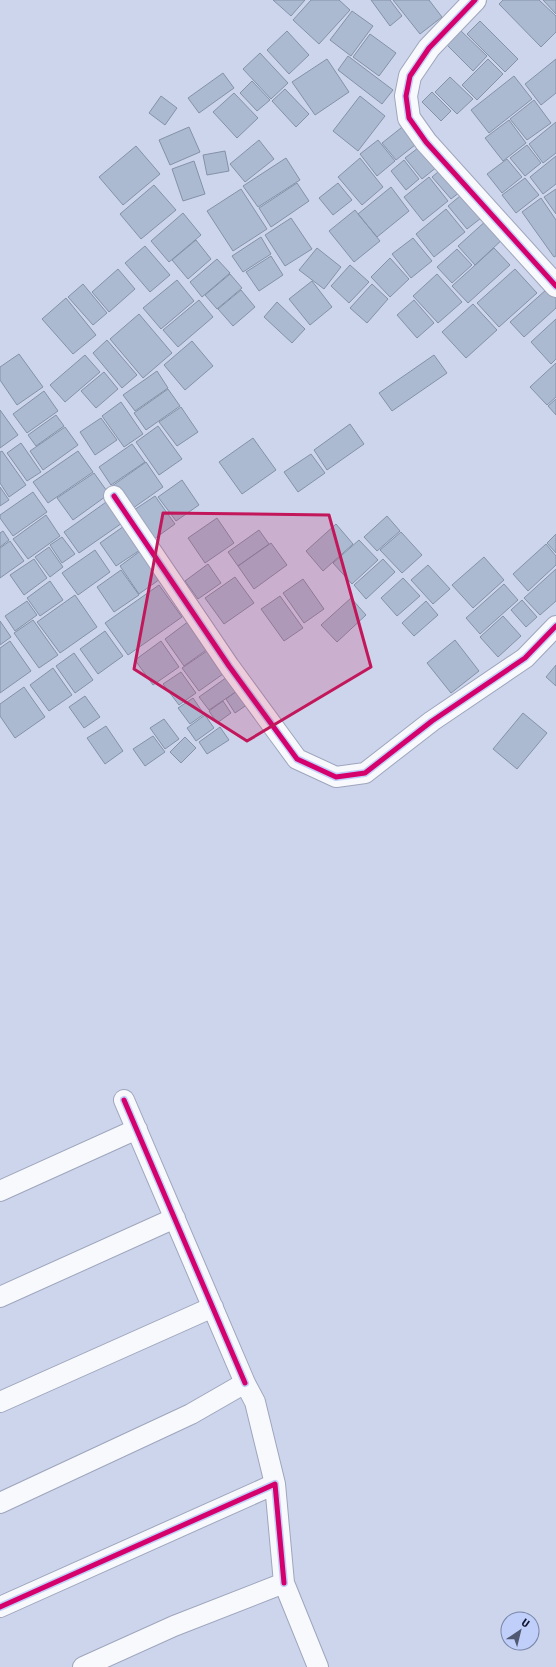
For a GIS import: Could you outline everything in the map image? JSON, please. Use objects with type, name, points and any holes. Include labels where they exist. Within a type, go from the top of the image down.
[{"type":"street","points":[[475,0],[429,48],[410,76],[406,96],[409,118],[426,142],[556,286]]},
{"type":"street","points":[[114,496],[229,666],[297,759],[336,777],[365,773],[432,721],[526,658],[556,626]]},
{"type":"street","points":[[124,1100],[245,1383],[255,1402],[275,1484],[284,1582],[318,1667]]},
{"type":"street","points":[[0,1191],[137,1129]]},
{"type":"street","points":[[0,1298],[175,1218]]},
{"type":"street","points":[[0,1402],[213,1307]]},
{"type":"street","points":[[0,1503],[190,1414],[245,1383]]},
{"type":"street","points":[[0,1607],[275,1484]]},
{"type":"street","points":[[83,1667],[174,1626],[284,1582]]},
{"type":"highlighted area","points":[[163,513],[329,515],[371,667],[247,741],[134,669]]},
{"type":"building","points":[[273,0],[305,0],[291,16]]},
{"type":"building","points":[[311,0],[339,0],[350,10],[319,44],[293,20]]},
{"type":"building","points":[[371,0],[390,0],[402,16],[390,26]]},
{"type":"building","points":[[393,0],[429,0],[442,17],[420,34]]},
{"type":"building","points":[[503,0],[539,0],[556,16],[556,32],[541,47],[499,4]]},
{"type":"building","points":[[543,0],[556,0],[556,14]]},
{"type":"building","points":[[352,11],[373,26],[351,56],[330,40]]},
{"type":"building","points":[[480,21],[518,59],[505,72],[467,34]]},
{"type":"building","points":[[460,30],[487,56],[473,71],[446,44]]},
{"type":"building","points":[[287,31],[309,55],[289,74],[267,50]]},
{"type":"building","points":[[370,34],[396,53],[379,76],[353,57]]},
{"type":"building","points":[[260,53],[288,83],[271,99],[243,69]]},
{"type":"building","points":[[348,56],[393,90],[382,104],[338,70]]},
{"type":"building","points":[[327,59],[349,92],[315,115],[292,82]]},
{"type":"building","points":[[488,59],[503,74],[477,100],[462,85]]},
{"type":"building","points":[[556,59],[556,93],[541,105],[525,84]]},
{"type":"building","points":[[223,73],[234,88],[199,113],[188,98]]},
{"type":"building","points":[[514,76],[532,99],[489,133],[471,110]]},
{"type":"building","points":[[450,77],[473,99],[457,114],[435,92]]},
{"type":"building","points":[[252,81],[270,100],[257,111],[240,93]]},
{"type":"building","points":[[285,89],[309,114],[296,127],[272,101]]},
{"type":"building","points":[[432,92],[451,111],[441,121],[422,102]]},
{"type":"building","points":[[234,93],[258,118],[237,138],[213,112]]},
{"type":"building","points":[[161,96],[177,108],[165,125],[149,113]]},
{"type":"building","points":[[360,96],[385,116],[358,151],[333,131]]},
{"type":"building","points":[[534,100],[551,123],[527,140],[510,119]]},
{"type":"building","points":[[509,120],[526,143],[503,161],[485,138]]},
{"type":"building","points":[[556,122],[556,153],[543,163],[529,144]]},
{"type":"building","points":[[406,124],[420,141],[396,160],[382,143]]},
{"type":"building","points":[[189,127],[200,152],[170,165],[159,140]]},
{"type":"building","points":[[259,140],[274,159],[245,182],[230,164]]},
{"type":"building","points":[[378,140],[395,161],[377,176],[360,154]]},
{"type":"building","points":[[422,145],[438,166],[422,179],[405,158]]},
{"type":"building","points":[[527,145],[541,163],[525,176],[510,158]]},
{"type":"building","points":[[136,146],[160,174],[123,205],[99,177]]},
{"type":"building","points":[[225,151],[229,171],[207,175],[203,155]]},
{"type":"building","points":[[556,156],[556,184],[543,194],[530,177]]},
{"type":"building","points":[[286,158],[300,180],[258,207],[243,186]]},
{"type":"building","points":[[360,158],[383,187],[362,205],[338,177]]},
{"type":"building","points":[[507,159],[522,177],[502,193],[487,174]]},
{"type":"building","points":[[404,160],[419,179],[406,190],[391,171]]},
{"type":"building","points":[[194,161],[205,194],[183,201],[172,169]]},
{"type":"building","points":[[445,166],[464,189],[451,199],[432,177]]},
{"type":"building","points":[[429,177],[448,201],[423,221],[404,197]]},
{"type":"building","points":[[525,178],[539,195],[516,213],[502,195]]},
{"type":"building","points":[[297,183],[309,201],[271,227],[259,208]]},
{"type":"building","points":[[338,183],[352,200],[333,215],[319,198]]},
{"type":"building","points":[[154,185],[176,210],[141,239],[120,214]]},
{"type":"building","points":[[391,187],[409,211],[377,237],[358,214]]},
{"type":"building","points":[[241,189],[267,229],[233,251],[207,211]]},
{"type":"building","points":[[556,189],[556,214],[544,197]]},
{"type":"building","points":[[466,191],[485,215],[467,229],[448,206]]},
{"type":"building","points":[[541,198],[556,220],[556,256],[554,257],[522,212]]},
{"type":"building","points":[[446,209],[465,232],[434,257],[416,234]]},
{"type":"building","points":[[355,210],[380,241],[354,262],[329,231]]},
{"type":"building","points":[[183,213],[201,235],[169,262],[151,241]]},
{"type":"building","points":[[291,218],[312,249],[285,266],[265,235]]},
{"type":"building","points":[[488,219],[505,237],[475,265],[458,246]]},
{"type":"building","points":[[261,237],[271,254],[243,272],[232,256]]},
{"type":"building","points":[[413,238],[432,261],[411,278],[392,254]]},
{"type":"building","points":[[196,240],[211,259],[188,279],[172,260]]},
{"type":"building","points":[[145,246],[170,275],[150,292],[125,263]]},
{"type":"building","points":[[317,248],[341,267],[324,289],[299,270]]},
{"type":"building","points":[[494,248],[510,265],[468,303],[452,286]]},
{"type":"building","points":[[457,249],[472,265],[452,283],[437,267]]},
{"type":"building","points":[[271,256],[283,275],[259,291],[246,272]]},
{"type":"building","points":[[390,258],[409,279],[390,297],[371,277]]},
{"type":"building","points":[[217,259],[230,273],[202,297],[190,282]]},
{"type":"building","points":[[350,265],[369,282],[349,303],[331,286]]},
{"type":"building","points":[[118,269],[135,289],[109,312],[92,292]]},
{"type":"building","points":[[515,269],[537,293],[499,327],[477,303]]},
{"type":"building","points":[[230,274],[242,288],[217,309],[205,295]]},
{"type":"building","points":[[437,274],[462,302],[438,323],[413,296]]},
{"type":"building","points":[[177,280],[194,301],[161,329],[143,308]]},
{"type":"building","points":[[312,281],[332,307],[310,325],[289,299]]},
{"type":"building","points":[[83,284],[107,313],[93,325],[68,297]]},
{"type":"building","points":[[372,284],[388,299],[367,323],[350,308]]},
{"type":"building","points":[[547,289],[556,298],[556,308],[524,337],[510,322]]},
{"type":"building","points":[[241,290],[255,307],[233,326],[218,309]]},
{"type":"building","points":[[66,298],[96,335],[73,354],[42,319]]},
{"type":"building","points":[[199,300],[213,317],[178,347],[163,330]]},
{"type":"building","points":[[414,300],[434,323],[417,338],[397,315]]},
{"type":"building","points":[[277,302],[305,329],[292,343],[264,317]]},
{"type":"building","points":[[473,304],[497,330],[466,358],[442,332]]},
{"type":"building","points":[[139,314],[172,353],[143,378],[110,339]]},
{"type":"building","points":[[556,319],[556,359],[551,364],[531,342]]},
{"type":"building","points":[[107,340],[137,375],[122,388],[93,353]]},
{"type":"building","points":[[192,341],[213,366],[185,390],[164,365]]},
{"type":"building","points":[[19,354],[43,387],[17,405],[0,380],[0,367]]},
{"type":"building","points":[[85,355],[100,372],[65,402],[50,385]]},
{"type":"building","points":[[434,355],[447,373],[392,411],[379,393]]},
{"type":"building","points":[[556,363],[556,397],[547,405],[530,387]]},
{"type":"building","points":[[157,371],[168,388],[135,411],[123,395]]},
{"type":"building","points":[[104,372],[118,389],[96,408],[81,391]]},
{"type":"building","points":[[168,389],[180,406],[146,430],[134,413]]},
{"type":"building","points":[[44,391],[58,411],[27,433],[13,414]]},
{"type":"building","points":[[556,399],[556,415],[548,406]]},
{"type":"building","points":[[121,402],[143,434],[124,447],[102,416]]},
{"type":"building","points":[[181,407],[198,432],[177,446],[159,422]]},
{"type":"building","points":[[0,410],[18,435],[0,448]]},
{"type":"building","points":[[56,415],[64,426],[36,446],[28,435]]},
{"type":"building","points":[[101,418],[117,440],[95,455],[80,432]]},
{"type":"building","points":[[350,424],[364,444],[327,470],[314,450]]},
{"type":"building","points":[[158,426],[182,459],[159,475],[136,442]]},
{"type":"building","points":[[65,427],[78,445],[43,470],[30,451]]},
{"type":"building","points":[[253,438],[276,470],[242,494],[219,462]]},
{"type":"building","points":[[21,443],[41,472],[27,481],[7,453]]},
{"type":"building","points":[[132,444],[145,462],[111,485],[99,467]]},
{"type":"building","points":[[2,451],[26,485],[9,497],[0,483],[0,452]]},
{"type":"building","points":[[78,451],[93,472],[48,503],[33,482]]},
{"type":"building","points":[[311,454],[325,473],[298,492],[284,472]]},
{"type":"building","points":[[146,462],[163,487],[129,511],[112,486]]},
{"type":"building","points":[[94,473],[109,494],[73,520],[57,498]]},
{"type":"building","points":[[182,480],[199,505],[176,521],[158,497]]},
{"type":"building","points":[[0,487],[9,500],[0,506]]},
{"type":"building","points":[[33,492],[47,512],[13,536],[0,518],[0,515]]},
{"type":"building","points":[[155,496],[175,524],[154,539],[134,510]]},
{"type":"building","points":[[109,500],[125,521],[79,553],[64,532]]},
{"type":"building","points":[[46,515],[60,536],[28,559],[13,539]]},
{"type":"building","points":[[387,516],[400,531],[377,551],[364,537]]},
{"type":"building","points":[[217,518],[234,543],[205,563],[188,538]]},
{"type":"building","points":[[127,524],[143,548],[116,566],[100,543]]},
{"type":"building","points":[[336,524],[353,544],[323,571],[306,551]]},
{"type":"building","points":[[259,530],[269,544],[238,566],[228,552]]},
{"type":"building","points":[[3,531],[9,540],[0,547],[0,533]]},
{"type":"building","points":[[401,532],[422,555],[402,573],[380,550]]},
{"type":"building","points":[[556,534],[556,553],[547,543]]},
{"type":"building","points":[[62,537],[75,554],[62,563],[50,545]]},
{"type":"building","points":[[359,540],[378,560],[352,584],[333,563]]},
{"type":"building","points":[[10,541],[24,561],[0,578],[0,548]]},
{"type":"building","points":[[271,543],[287,565],[254,589],[238,566]]},
{"type":"building","points":[[546,544],[556,556],[556,565],[528,591],[513,574]]},
{"type":"building","points":[[49,547],[63,567],[50,577],[35,557]]},
{"type":"building","points":[[143,549],[163,577],[139,594],[120,566]]},
{"type":"building","points":[[95,550],[110,572],[78,595],[62,573]]},
{"type":"building","points":[[484,557],[504,580],[473,608],[452,585]]},
{"type":"building","points":[[34,559],[47,578],[24,595],[10,575]]},
{"type":"building","points":[[383,559],[395,572],[366,599],[354,585]]},
{"type":"building","points":[[208,564],[221,583],[198,599],[185,581]]},
{"type":"building","points":[[428,565],[450,589],[433,604],[411,580]]},
{"type":"building","points":[[556,569],[556,601],[540,615],[524,598]]},
{"type":"building","points":[[121,570],[139,595],[114,612],[97,587]]},
{"type":"building","points":[[235,577],[254,603],[224,624],[205,598]]},
{"type":"building","points":[[403,578],[420,596],[397,616],[381,598]]},
{"type":"building","points":[[303,579],[324,609],[304,623],[283,593]]},
{"type":"building","points":[[50,581],[63,600],[40,616],[27,598]]},
{"type":"building","points":[[504,584],[518,600],[480,634],[466,618]]},
{"type":"building","points":[[159,585],[182,617],[128,655],[105,623]]},
{"type":"building","points":[[75,595],[97,627],[60,653],[37,622]]},
{"type":"building","points":[[280,596],[303,628],[284,641],[261,609]]},
{"type":"building","points":[[351,598],[366,615],[337,642],[321,625]]},
{"type":"building","points":[[522,600],[537,617],[526,627],[511,610]]},
{"type":"building","points":[[27,601],[37,615],[15,631],[5,616]]},
{"type":"building","points":[[426,601],[438,615],[414,636],[402,623]]},
{"type":"building","points":[[503,616],[521,636],[498,657],[480,637]]},
{"type":"building","points":[[33,620],[58,655],[39,668],[14,633]]},
{"type":"building","points":[[0,621],[11,637],[0,645]]},
{"type":"building","points":[[189,621],[209,648],[184,666],[165,639]]},
{"type":"building","points":[[105,631],[123,656],[98,674],[80,649]]},
{"type":"building","points":[[455,640],[479,671],[451,693],[427,663]]},
{"type":"building","points":[[10,641],[31,671],[0,693],[0,648]]},
{"type":"building","points":[[161,641],[179,667],[153,685],[135,660]]},
{"type":"building","points":[[207,651],[223,674],[199,691],[182,668]]},
{"type":"building","points":[[74,653],[93,680],[75,693],[56,666]]},
{"type":"building","points":[[556,665],[556,686],[546,677]]},
{"type":"building","points":[[53,668],[72,695],[49,711],[30,685]]},
{"type":"building","points":[[181,672],[196,693],[179,705],[163,684]]},
{"type":"building","points":[[230,675],[240,689],[209,710],[199,697]]},
{"type":"building","points":[[24,687],[45,717],[15,738],[0,716],[0,704]]},
{"type":"building","points":[[241,688],[251,702],[235,713],[226,699]]},
{"type":"building","points":[[85,696],[100,717],[84,728],[69,707]]},
{"type":"building","points":[[193,698],[204,714],[190,724],[178,708]]},
{"type":"building","points":[[223,701],[231,713],[217,723],[209,711]]},
{"type":"building","points":[[523,713],[547,733],[517,769],[493,749]]},
{"type":"building","points":[[205,715],[214,728],[196,741],[187,728]]},
{"type":"building","points":[[164,719],[179,739],[165,749],[150,728]]},
{"type":"building","points":[[106,726],[123,751],[105,764],[87,738]]},
{"type":"building","points":[[220,727],[229,740],[207,754],[199,742]]},
{"type":"building","points":[[153,736],[165,752],[145,766],[133,749]]},
{"type":"building","points":[[185,737],[196,748],[181,763],[170,752]]},
{"type":"cycle path","points":[[475,0],[429,48],[410,76],[406,96],[409,118],[426,142],[556,286]]},
{"type":"cycle path","points":[[114,496],[229,666],[297,759],[336,777],[365,773],[432,721],[525,658],[556,626]]},
{"type":"cycle path","points":[[124,1100],[245,1383]]},
{"type":"cycle path","points":[[0,1607],[275,1484],[284,1583]]}]
